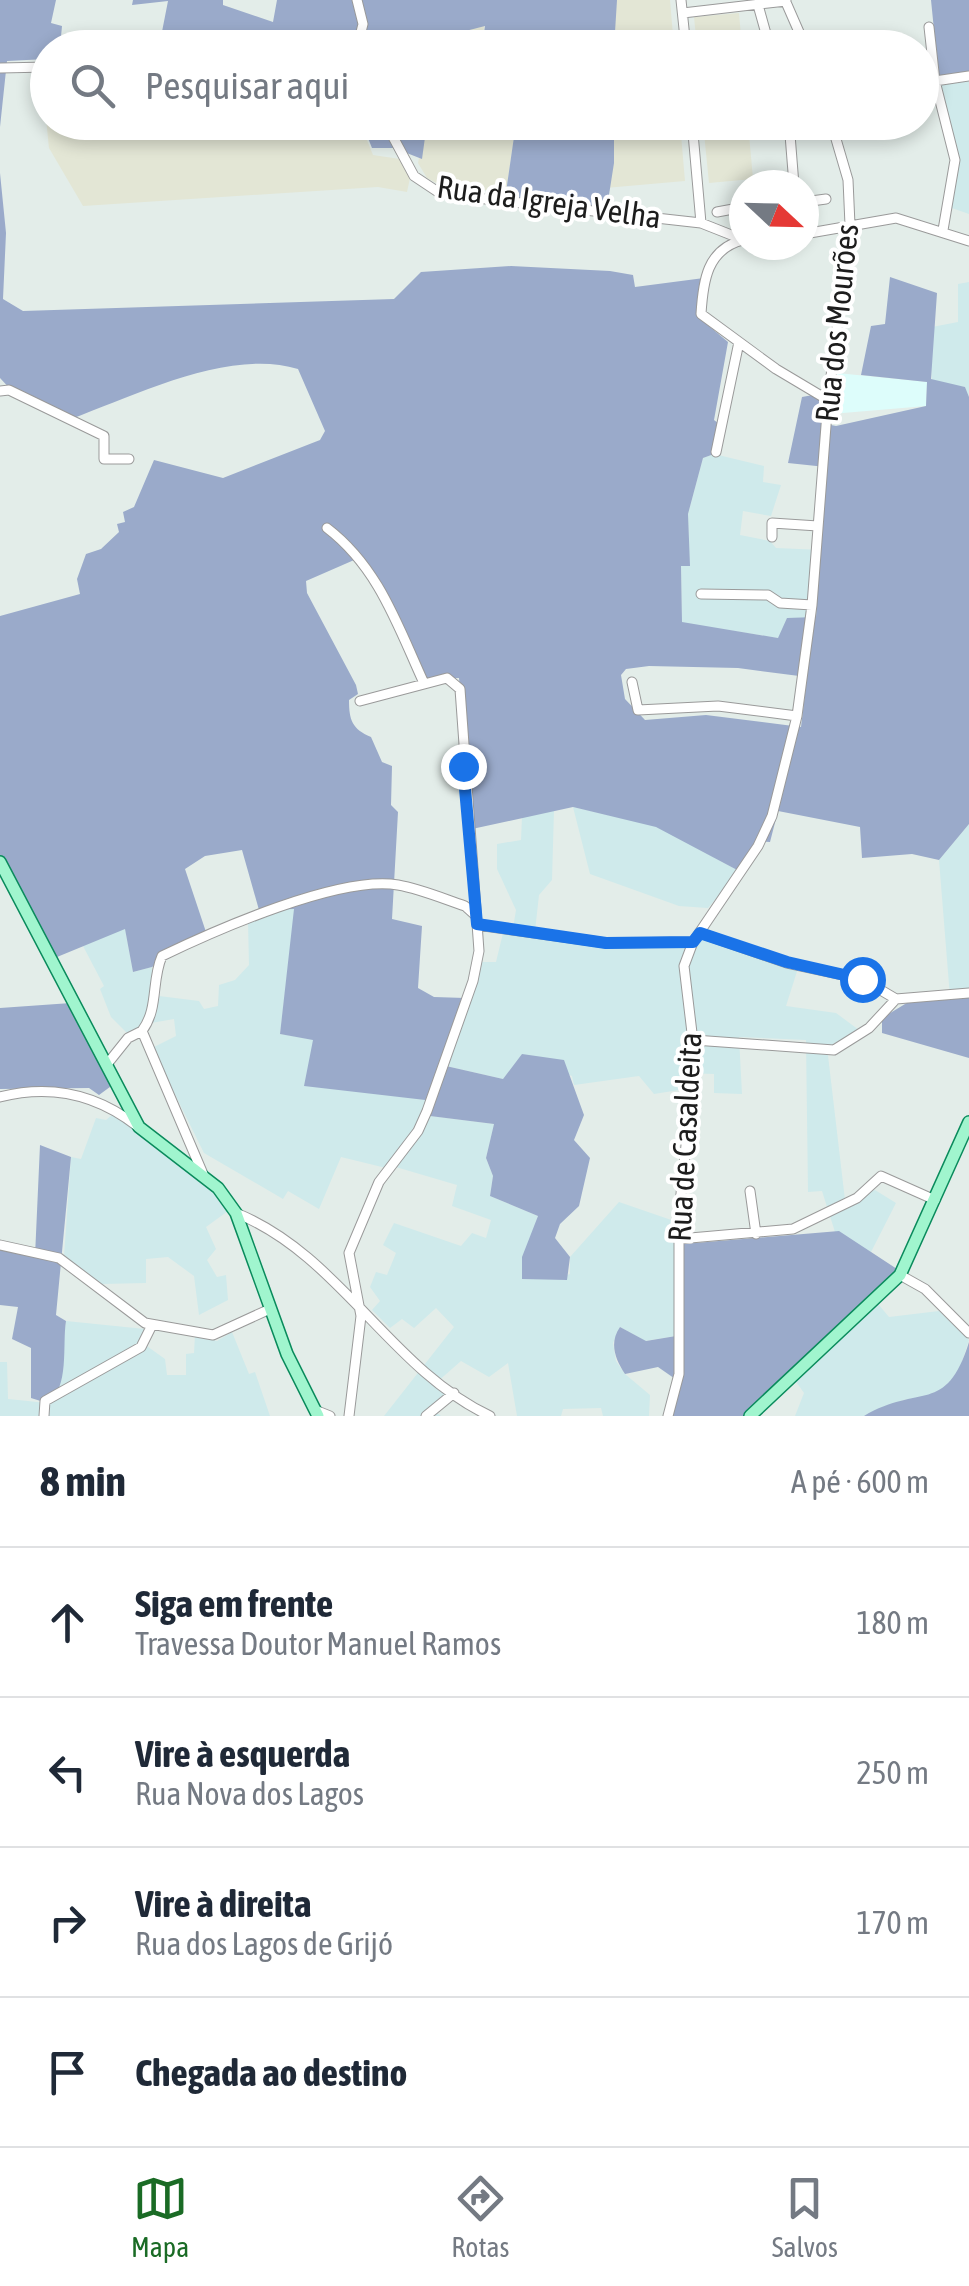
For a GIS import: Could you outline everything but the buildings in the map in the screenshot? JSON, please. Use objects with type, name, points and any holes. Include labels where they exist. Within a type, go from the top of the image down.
[{"type":"main road","points":[[0,862],[140,1127],[205,1178],[236,1212],[270,1310],[317,1413]]},
{"type":"main road","points":[[750,1416],[900,1275],[969,1122]]},
{"type":"street","points":[[358,0],[362,30]]},
{"type":"street","points":[[681,0],[684,30]]},
{"type":"street","points":[[683,12],[785,1],[798,30]]},
{"type":"street","points":[[758,5],[765,30]]},
{"type":"street","points":[[929,26],[929,30]]},
{"type":"street","points":[[0,68],[30,67]]},
{"type":"street","points":[[939,80],[969,76]]},
{"type":"street","points":[[939,97],[955,160],[943,230]]},
{"type":"street","name":"Rua da Igreja Velha","points":[[395,140],[414,176],[441,194],[700,223],[729,234]]},
{"type":"street","points":[[693,140],[700,223]]},
{"type":"street","points":[[790,140],[793,170]]},
{"type":"street","name":"Rua dos Mourões","points":[[818,526],[828,400],[850,225],[848,180],[836,140]]},
{"type":"street","points":[[819,201],[826,200]]},
{"type":"street","points":[[717,212],[729,210]]},
{"type":"street","points":[[819,231],[896,218],[969,241]]},
{"type":"street","points":[[729,246],[717,251],[710,261],[701,314],[828,400]]},
{"type":"street","points":[[716,452],[740,342]]},
{"type":"street","points":[[0,391],[10,390],[104,436],[104,458],[129,459]]},
{"type":"street","points":[[772,537],[772,523],[818,526]]},
{"type":"street","name":"Rua de Casaldeita","points":[[668,1416],[679,1374],[679,1239],[694,1040],[684,974],[696,937],[758,846],[772,816],[797,716],[818,526]]},
{"type":"street","points":[[327,528],[350,546],[372,572],[423,681]]},
{"type":"street","points":[[701,594],[768,595],[780,603],[812,605]]},
{"type":"street","points":[[349,1416],[360,1335],[349,1253],[380,1182],[418,1131],[427,1112],[473,982],[479,951],[460,689],[447,678],[423,681],[360,701]]},
{"type":"street","points":[[632,682],[638,710],[718,706],[797,716]]},
{"type":"street","points":[[108,1063],[152,1016],[156,969],[162,956],[246,919],[328,894],[384,885],[465,906],[476,920],[606,943],[696,937],[862,979],[896,999],[969,992]]},
{"type":"street","points":[[694,1040],[834,1050],[869,1028],[896,999]]},
{"type":"street","points":[[142,1031],[205,1178]]},
{"type":"street","points":[[0,1098],[41,1093],[92,1097],[140,1127]]},
{"type":"street","points":[[679,1239],[796,1228],[858,1198],[880,1176],[935,1200]]},
{"type":"street","points":[[750,1192],[756,1234]]},
{"type":"street","points":[[236,1212],[269,1226],[292,1242],[358,1302],[401,1349],[454,1393],[490,1416]]},
{"type":"street","points":[[0,1245],[60,1258],[152,1325],[212,1335],[270,1310]]},
{"type":"street","points":[[900,1275],[925,1288],[969,1333]]},
{"type":"street","points":[[44,1416],[45,1401],[141,1348],[152,1325]]},
{"type":"street","points":[[426,1416],[454,1393]]},
{"type":"street","points":[[317,1413],[330,1416]]},
{"type":"shaded area","points":[[0,0],[56,0],[51,23],[62,26],[62,30],[30,30],[30,60],[7,61],[0,127]]},
{"type":"shaded area","points":[[133,0],[223,0],[223,5],[273,22],[277,0],[617,0],[615,30],[484,30],[485,26],[469,30],[162,30],[168,1],[132,5]]},
{"type":"shaded area","points":[[449,0],[488,0],[484,30],[443,30]]},
{"type":"shaded area","points":[[611,0],[670,0],[673,30],[610,30]]},
{"type":"shaded area","points":[[931,0],[969,0],[969,76],[939,80],[939,30],[934,30]]},
{"type":"shaded area","points":[[739,13],[740,30],[695,30],[694,17]]},
{"type":"shaded area","points":[[969,76],[969,214],[949,207],[960,159],[939,80]]},
{"type":"shaded area","points":[[48,140],[367,140],[373,155],[400,159],[410,178],[407,192],[378,187],[83,206],[49,148]]},
{"type":"shaded area","points":[[369,140],[425,140],[422,159],[394,148],[372,148]]},
{"type":"shaded area","points":[[423,140],[514,140],[506,193],[438,184],[427,178],[418,163]]},
{"type":"shaded area","points":[[514,140],[614,140],[606,214],[525,210],[505,199]]},
{"type":"shaded area","points":[[606,140],[681,140],[685,181],[605,188]]},
{"type":"shaded area","points":[[705,140],[750,140],[752,170],[729,170],[729,181],[709,183]]},
{"type":"shaded area","points":[[0,173],[6,233],[3,299],[23,311],[394,299],[421,272],[511,266],[610,271],[633,275],[635,287],[704,278],[697,316],[728,342],[714,420],[718,423],[714,454],[703,458],[688,514],[690,566],[681,566],[682,622],[778,638],[787,618],[816,617],[826,467],[788,463],[802,397],[813,395],[824,404],[831,425],[836,426],[926,406],[927,382],[861,375],[871,326],[885,324],[890,277],[937,293],[931,379],[965,387],[969,397],[969,824],[939,860],[912,854],[862,858],[860,827],[778,811],[770,842],[757,841],[739,871],[656,827],[573,807],[472,829],[459,678],[424,678],[361,557],[306,581],[307,593],[356,685],[358,694],[349,700],[353,723],[371,737],[382,762],[392,766],[391,805],[398,812],[392,919],[422,926],[418,988],[434,997],[465,998],[446,1066],[503,1079],[522,1054],[564,1060],[584,1115],[574,1140],[590,1158],[579,1206],[560,1224],[555,1238],[570,1257],[567,1280],[522,1279],[522,1257],[538,1216],[490,1196],[493,1176],[486,1158],[494,1124],[430,1116],[434,1101],[304,1086],[313,1040],[280,1034],[294,909],[259,910],[242,850],[205,856],[185,869],[206,932],[152,967],[133,972],[125,929],[57,957],[4,859],[0,860],[0,616],[80,594],[77,579],[86,554],[101,549],[119,532],[117,524],[125,522],[123,512],[134,507],[154,460],[223,478],[320,440],[325,431],[298,369],[271,364],[213,369],[71,419],[14,393],[0,378]],"holes":[[[649,666],[738,668],[807,677],[801,727],[706,715],[645,720],[625,699],[621,675],[626,669]]]},
{"type":"shaded area","points":[[969,282],[969,397],[965,387],[932,382],[930,353],[932,327],[958,322],[958,284]]},
{"type":"shaded area","points":[[837,373],[927,382],[926,406],[831,414]]},
{"type":"shaded area","points":[[714,454],[764,466],[763,482],[781,485],[771,516],[743,511],[740,535],[770,541],[776,548],[822,550],[816,618],[778,638],[682,623],[681,565],[689,566],[688,514],[703,458]]},
{"type":"shaded area","points":[[573,807],[656,826],[739,871],[708,908],[679,906],[590,874]]},
{"type":"shaded area","points":[[554,810],[552,880],[539,895],[535,931],[631,940],[692,937],[713,931],[765,954],[800,962],[786,1006],[836,1013],[859,1030],[827,1047],[845,1200],[875,1190],[896,1203],[871,1252],[835,1232],[822,1191],[808,1192],[806,1040],[739,1037],[742,1094],[714,1093],[714,1074],[685,1073],[679,1090],[654,1094],[639,1076],[574,1085],[572,1076],[522,1055],[503,1079],[446,1066],[465,998],[474,993],[482,962],[496,962],[503,933],[512,934],[516,910],[497,869],[497,844],[521,840],[522,817]]},
{"type":"shaded area","points":[[969,824],[969,997],[950,997],[939,860]]},
{"type":"shaded area","points":[[286,907],[295,909],[280,1034],[313,1039],[435,1101],[431,1116],[494,1124],[486,1158],[493,1176],[490,1196],[538,1216],[524,1262],[528,1278],[555,1279],[570,1274],[570,1257],[619,1202],[677,1222],[682,1335],[645,1341],[620,1327],[613,1343],[616,1361],[625,1374],[650,1395],[649,1416],[603,1416],[601,1408],[563,1409],[561,1416],[517,1416],[508,1363],[489,1377],[461,1361],[436,1383],[450,1394],[433,1410],[441,1416],[384,1416],[454,1327],[436,1308],[414,1328],[402,1319],[390,1328],[372,1310],[380,1301],[370,1287],[376,1272],[387,1275],[396,1253],[383,1245],[394,1223],[461,1246],[472,1233],[486,1238],[491,1220],[452,1206],[457,1185],[389,1165],[386,1168],[341,1157],[319,1209],[288,1191],[283,1199],[204,1153],[152,1048],[176,1036],[174,1019],[151,1023],[129,1035],[111,1017],[100,989],[104,986],[83,946],[125,928],[133,972],[152,967],[151,995],[199,1001],[204,1009],[218,1006],[219,985],[235,980],[249,965],[248,922]]},
{"type":"shaded area","points":[[969,997],[969,1058],[882,1033],[882,1018],[910,1001]]},
{"type":"shaded area","points":[[71,1003],[114,1084],[99,1095],[89,1088],[0,1089],[0,1008]]},
{"type":"shaded area","points":[[113,1114],[135,1126],[213,1188],[228,1211],[206,1227],[216,1249],[207,1260],[217,1277],[226,1275],[228,1300],[199,1315],[194,1276],[168,1257],[146,1259],[146,1283],[102,1284],[64,1256],[71,1157],[81,1159],[96,1118],[106,1120]]},
{"type":"shaded area","points":[[40,1145],[71,1157],[56,1315],[66,1321],[64,1366],[59,1388],[47,1403],[31,1398],[31,1348],[12,1339],[18,1307],[0,1305],[0,1249],[35,1256]]},
{"type":"shaded area","points":[[839,1231],[897,1269],[885,1286],[745,1416],[671,1416],[681,1383],[658,1367],[625,1374],[618,1363],[615,1339],[620,1327],[646,1341],[682,1335],[683,1244]]},
{"type":"shaded area","points":[[874,1299],[889,1317],[939,1311],[969,1340],[956,1380],[943,1393],[904,1400],[864,1416],[795,1416],[804,1393],[792,1376]]},
{"type":"shaded area","points":[[66,1321],[145,1329],[144,1344],[165,1359],[167,1375],[186,1375],[186,1354],[194,1353],[195,1335],[217,1341],[232,1332],[249,1374],[255,1372],[270,1416],[0,1416],[0,1362],[7,1362],[8,1399],[47,1403],[56,1397]]},
{"type":"shaded area","points":[[969,1342],[969,1416],[864,1416],[883,1406],[940,1389],[951,1380]]},
{"type":"route","points":[[463,766],[477,924],[606,943],[693,942],[700,933],[787,962],[862,979]]}]
